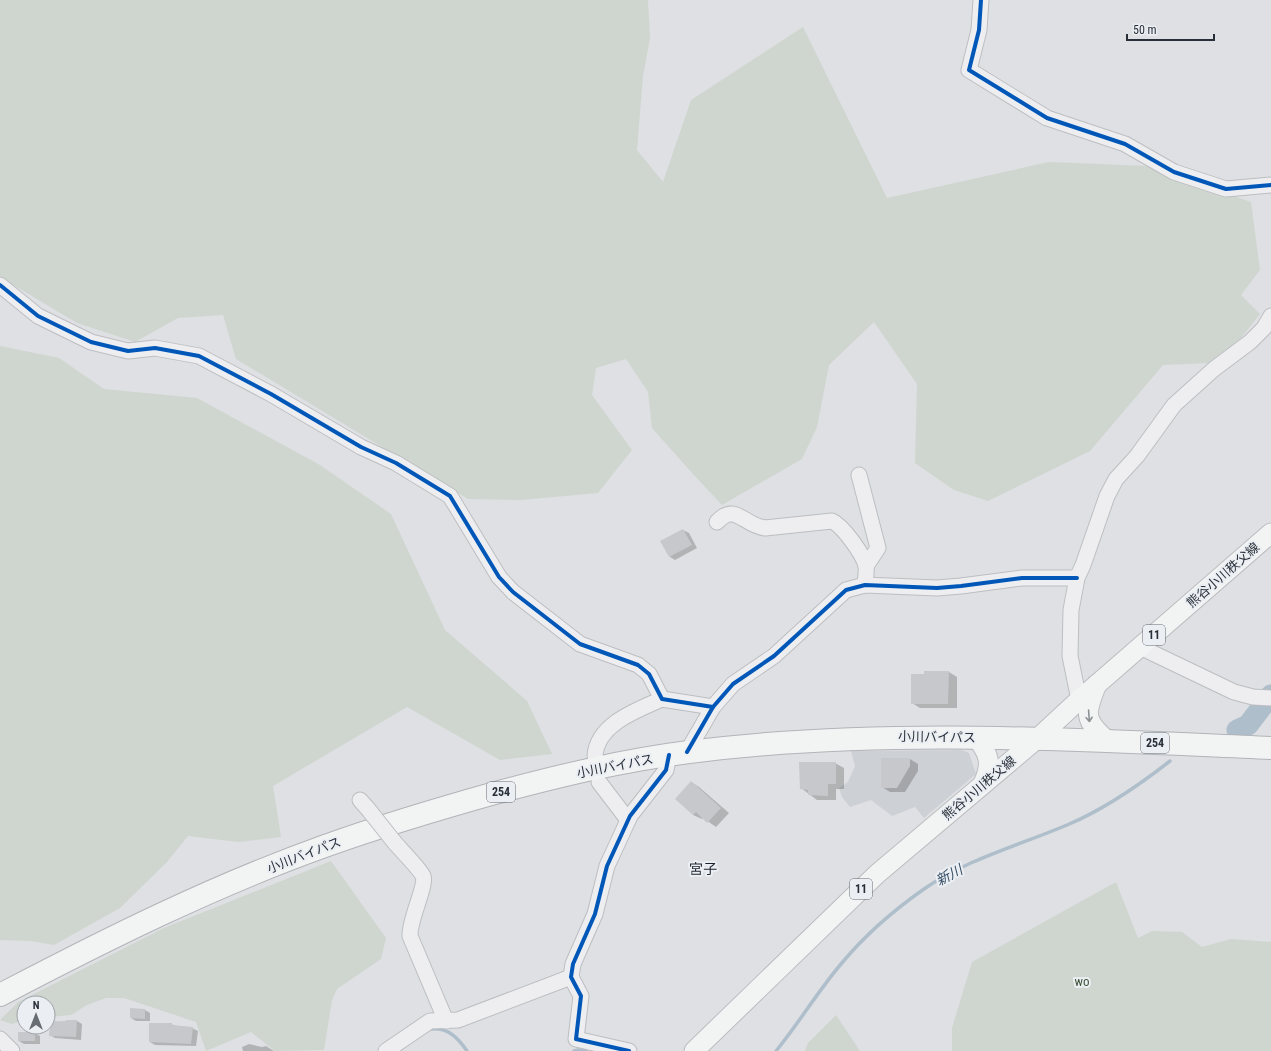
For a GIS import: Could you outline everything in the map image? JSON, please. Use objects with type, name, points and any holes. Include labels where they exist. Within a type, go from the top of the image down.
[{"type":"highway","name":"小川バイパス","points":[[0,995],[71,958],[176,908],[250,875],[322,847],[438,809],[526,785],[598,768],[678,754],[808,740],[888,737],[1038,738],[1271,748]]},
{"type":"main road","name":"熊谷小川秩父線","points":[[694,1051],[877,874],[1038,738],[1097,684],[1271,533]]},
{"type":"main road","points":[[1097,684],[1089,702],[1089,722],[1093,729],[1108,741]]},
{"type":"main road","points":[[976,737],[987,753],[989,761],[988,772],[983,784]]},
{"type":"street","points":[[981,0],[979,30],[969,70],[1046,118],[1125,144],[1174,172],[1226,189],[1271,185]]},
{"type":"street","points":[[0,285],[38,316],[91,342],[128,351],[155,348],[199,356],[271,394],[361,447],[396,463],[450,496],[499,577],[513,592],[580,644],[638,665],[649,674],[662,699]]},
{"type":"street","points":[[1079,700],[1070,656],[1071,610],[1077,578],[1107,496],[1116,479],[1137,456],[1174,406],[1214,369],[1250,342],[1264,328],[1271,316]]},
{"type":"street","points":[[859,475],[878,548],[866,566],[865,585]]},
{"type":"street","points":[[717,522],[724,514],[731,513],[756,527],[765,528],[832,521],[838,524],[848,535],[866,566]]},
{"type":"street","points":[[629,1051],[576,1039],[580,996],[571,977],[573,964],[595,914],[607,866],[628,820],[713,707],[733,684],[774,656],[846,590],[865,585],[937,588],[1022,578],[1077,578]]},
{"type":"street","points":[[1140,647],[1234,692],[1253,697],[1271,698]]},
{"type":"street","points":[[595,756],[598,740],[611,727],[636,711],[662,699],[713,707]]},
{"type":"street","points":[[599,782],[628,820]]},
{"type":"street","points":[[364,804],[423,876],[424,885],[409,926],[410,936],[446,1020]]},
{"type":"street","points":[[386,1051],[430,1021],[458,1020],[471,1016],[571,977]]},
{"type":"street","points":[[0,1039],[12,1051]]},
{"type":"shaded area","points":[[962,750],[969,753],[976,774],[924,818],[915,807],[892,816],[871,800],[850,807],[842,797],[839,788],[848,782],[855,766],[851,751]]},
{"type":"green space","points":[[0,0],[648,0],[650,38],[643,76],[637,150],[663,182],[691,100],[803,27],[887,198],[1049,162],[1147,166],[1251,202],[1260,270],[1241,295],[1260,314],[1241,338],[1208,363],[1163,365],[1090,451],[988,501],[954,490],[915,463],[917,384],[874,322],[829,365],[817,427],[802,459],[722,505],[652,428],[648,392],[626,359],[596,368],[592,395],[632,450],[598,493],[521,500],[468,499],[236,359],[223,315],[178,318],[135,342],[77,323],[0,277]]},
{"type":"green space","points":[[0,346],[59,358],[104,389],[197,398],[320,465],[391,514],[445,630],[527,701],[552,754],[500,760],[407,707],[273,786],[281,837],[238,842],[188,836],[167,862],[120,908],[54,945],[31,941],[0,940]]},
{"type":"green space","points":[[331,861],[386,938],[381,959],[337,989],[332,1000],[324,1050],[275,1051],[251,1032],[206,1051],[196,1022],[124,998],[106,998],[87,1005],[71,1015],[56,1016],[56,995],[32,995],[164,928]]},
{"type":"green space","name":"wo","points":[[1116,882],[1138,938],[1152,931],[1182,932],[1202,947],[1231,939],[1271,942],[1271,1051],[952,1051],[952,1028],[972,962]]},
{"type":"green space","points":[[16,1004],[16,1023],[12,1024],[0,1020]]},
{"type":"green space","points":[[836,1015],[860,1051],[805,1051],[808,1043]]},
{"type":"building","points":[[683,529],[692,545],[669,557],[660,541]]},
{"type":"building","points":[[924,671],[949,671],[948,704],[911,704],[911,674],[924,674]]},
{"type":"building","points":[[881,758],[910,758],[910,766],[897,788],[881,788]]},
{"type":"building","points":[[799,762],[836,762],[836,784],[828,784],[828,796],[808,795],[808,790],[800,789]]},
{"type":"building","points":[[691,781],[721,808],[707,823],[696,812],[693,815],[675,799]]},
{"type":"building","points":[[130,1008],[145,1009],[145,1019],[130,1018]]},
{"type":"building","points":[[66,1020],[77,1020],[76,1037],[49,1036],[56,1035],[56,1021],[66,1022]]},
{"type":"building","points":[[149,1023],[172,1023],[172,1025],[193,1027],[191,1044],[149,1042]]},
{"type":"building","points":[[18,1035],[35,1035],[35,1041],[18,1041]]},
{"type":"waterway","name":"新川","points":[[1237,730],[1248,725],[1271,695]]},
{"type":"waterway","name":"新川","points":[[776,1051],[824,985],[850,953],[891,914],[913,897],[941,878],[958,869],[994,853],[1067,825],[1095,812],[1133,788],[1170,761]]},
{"type":"waterway","points":[[431,1029],[443,1030],[452,1034],[467,1051]]},
{"type":"waterway","name":"新川","points":[[574,1051],[586,1051]]},
{"type":"cycle path","points":[[981,0],[979,30],[969,70],[1047,118],[1125,144],[1174,172],[1226,189],[1271,185]]},
{"type":"cycle path","points":[[0,285],[38,316],[91,342],[128,351],[155,348],[199,356],[271,394],[361,447],[396,463],[450,496],[499,577],[513,592],[580,644],[638,665],[649,674],[662,699],[713,707]]},
{"type":"cycle path","points":[[687,752],[713,707],[733,684],[774,656],[846,590],[865,585],[937,588],[1022,578],[1077,578]]},
{"type":"cycle path","points":[[629,1051],[576,1039],[581,996],[571,977],[573,964],[595,914],[607,866],[630,816],[666,770],[669,755]]},
{"type":"district","name":"宮子","points":[[703,869]]}]
